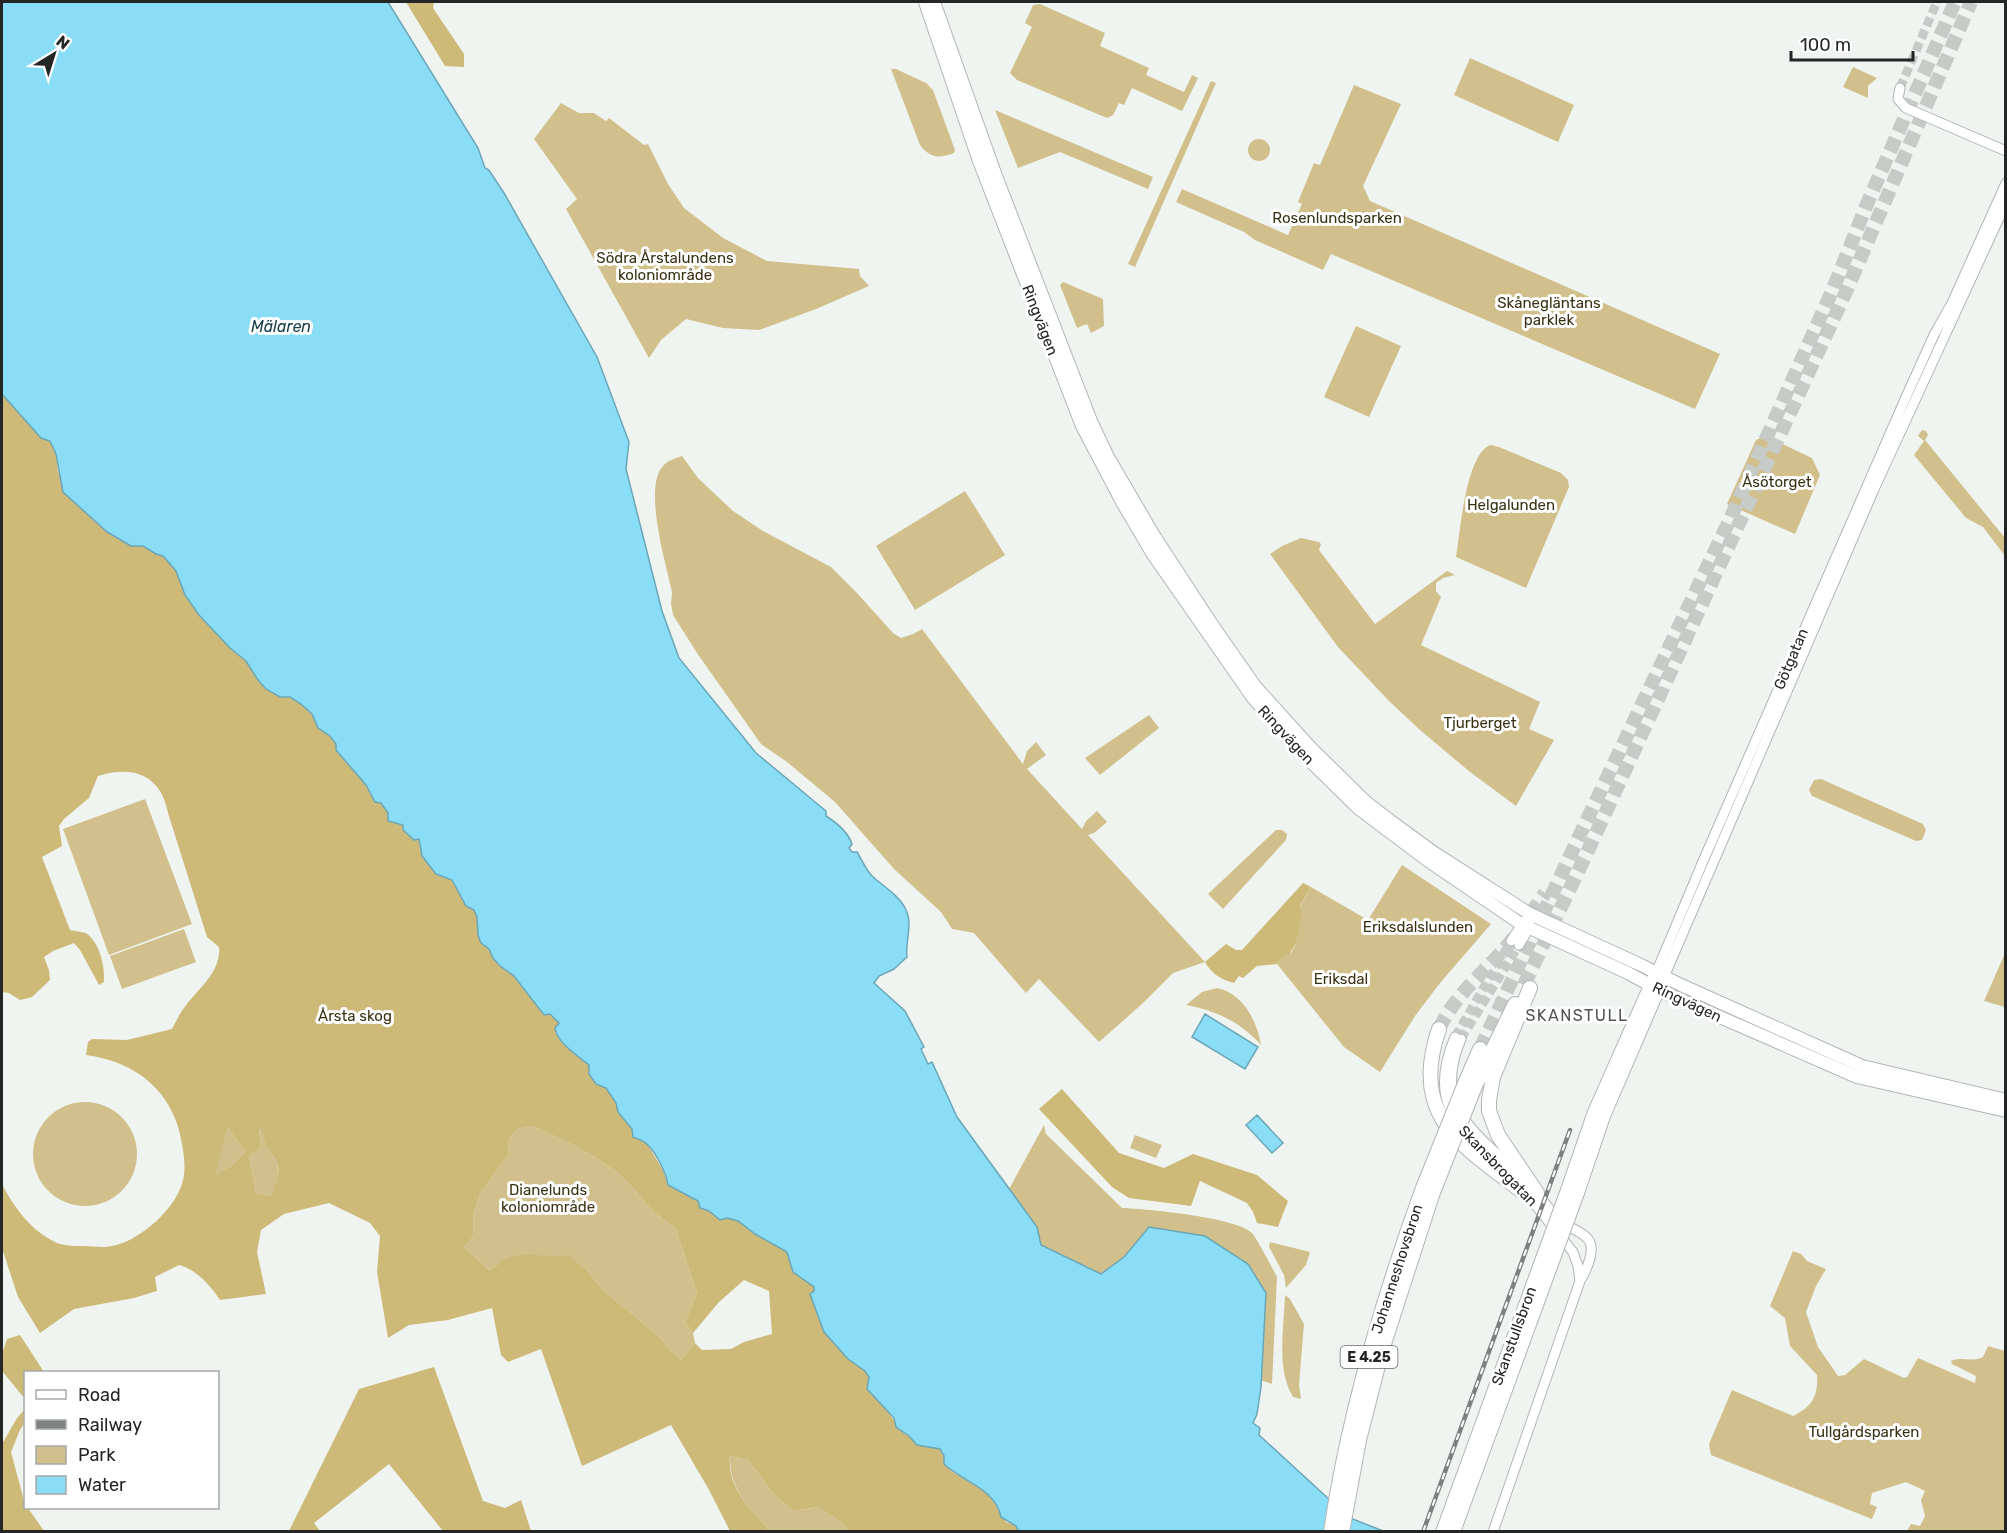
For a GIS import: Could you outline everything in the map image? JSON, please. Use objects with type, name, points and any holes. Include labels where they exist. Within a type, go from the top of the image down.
[{"type":"highway","name":"E 4.25","points":[[1471,1084],[1527,987],[1493,1077],[1489,1111],[1503,1145],[1533,1194]]},
{"type":"highway","points":[[1439,1029],[1432,1054],[1430,1087],[1442,1122],[1461,1142],[1533,1194]]},
{"type":"highway","name":"E 4.25","points":[[1471,1084],[1480,1049]]},
{"type":"highway","name":"Johanneshovsbron","points":[[1331,1532],[1349,1439],[1371,1349],[1395,1269],[1431,1168],[1471,1084]]},
{"type":"highway","name":"Johanneshovsbron","points":[[1342,1532],[1359,1440],[1382,1350],[1424,1216],[1471,1084]]},
{"type":"main road","name":"Ringvägen","points":[[925,2],[981,167],[1078,418],[1116,492],[1152,553],[1253,698],[1305,756],[1359,809],[1427,860],[1525,926],[1654,987],[1811,1050],[1880,1071],[2006,1100]]},
{"type":"main road","name":"Ringvägen","points":[[934,2],[996,176],[1091,421],[1108,457],[1161,547],[1213,626],[1255,686],[1311,748],[1366,802],[1392,822],[1442,858],[1530,914],[1811,1050],[1857,1077],[2006,1111]]},
{"type":"main road","name":"Götgatan","points":[[1588,1142],[1660,975]]},
{"type":"main road","name":"Skanstullsbron","points":[[1454,1532],[1588,1142]]},
{"type":"main road","name":"Skanstullsbron","points":[[1442,1532],[1572,1192]]},
{"type":"street","points":[[1900,88],[1898,99],[1906,108],[2006,152]]},
{"type":"street","name":"Götgatan","points":[[1660,975],[1701,865],[1906,397],[1934,335],[1952,303],[2006,183]]},
{"type":"street","name":"Götgatan","points":[[1660,975],[1873,492],[2006,203]]},
{"type":"street","points":[[1515,943],[1530,914]]},
{"type":"street","name":"Skansbrogatan","points":[[1458,1038],[1451,1079],[1452,1095],[1467,1126],[1557,1218],[1569,1228],[1586,1236]]},
{"type":"street","name":"Skansbrogatan","points":[[1533,1194],[1573,1252],[1578,1266],[1578,1285]]},
{"type":"street","points":[[1493,1532],[1578,1285],[1588,1266],[1591,1248],[1586,1236],[1579,1241],[1573,1252],[1581,1254],[1591,1248]]},
{"type":"green space","points":[[406,2],[434,2],[433,8],[464,54],[464,67],[445,66]]},
{"type":"green space","points":[[1040,4],[1105,33],[1100,46],[1149,68],[1146,75],[1184,92],[1192,75],[1198,78],[1182,111],[1132,88],[1124,105],[1119,103],[1113,115],[1107,118],[1017,80],[1010,73],[1032,27],[1025,23],[1033,5]]},
{"type":"green space","points":[[1470,58],[1574,105],[1558,142],[1454,95]]},
{"type":"green space","points":[[1853,67],[1877,78],[1868,86],[1868,98],[1843,87]]},
{"type":"green space","points":[[891,69],[896,69],[926,83],[933,90],[955,150],[954,153],[936,156],[928,153],[920,145]]},
{"type":"green space","points":[[1211,81],[1216,83],[1135,267],[1128,264]]},
{"type":"green space","name":"Rosenlundsparken","points":[[1354,85],[1401,104],[1363,186],[1370,201],[1720,354],[1695,409],[1331,254],[1323,270],[1176,202],[1182,189],[1288,235],[1302,204],[1298,202],[1314,163],[1320,165]]},
{"type":"green space","name":"Södra Årstalundens koloniområde","points":[[561,103],[579,113],[594,113],[606,121],[609,118],[644,145],[648,144],[668,184],[684,208],[723,238],[767,261],[859,269],[860,276],[869,286],[759,330],[723,328],[686,319],[661,340],[649,358],[566,209],[577,199],[534,139]]},
{"type":"green space","points":[[995,110],[1153,177],[1148,189],[1060,152],[1018,168]]},
{"type":"green space","points":[[1255,139],[1263,139],[1270,146],[1270,154],[1263,161],[1255,161],[1248,154],[1248,146]]},
{"type":"green space","points":[[1063,282],[1103,299],[1104,326],[1091,333],[1087,324],[1077,328],[1060,285]]},
{"type":"green space","points":[[1356,326],[1401,346],[1369,417],[1324,397]]},
{"type":"green space","name":"Årsta skog","points":[[2,394],[41,438],[50,440],[56,454],[58,472],[131,546],[143,546],[163,556],[176,571],[185,595],[199,615],[230,648],[246,661],[258,680],[280,697],[289,697],[301,704],[312,715],[318,728],[330,736],[336,744],[336,750],[366,785],[370,794],[389,813],[387,816],[404,825],[419,839],[423,856],[436,874],[452,880],[466,905],[474,910],[481,943],[489,949],[499,965],[514,976],[544,1014],[550,1014],[559,1023],[555,1032],[559,1039],[589,1065],[616,1103],[618,1112],[632,1129],[633,1137],[646,1142],[663,1170],[668,1185],[698,1201],[700,1208],[709,1211],[720,1220],[727,1218],[738,1221],[755,1234],[787,1252],[793,1272],[814,1287],[814,1291],[810,1294],[824,1332],[869,1376],[868,1383],[902,1432],[917,1445],[940,1449],[951,1471],[988,1493],[1006,1522],[1016,1526],[1019,1531],[848,1531],[841,1522],[818,1507],[794,1511],[775,1496],[748,1460],[730,1456],[735,1485],[745,1503],[766,1526],[766,1531],[730,1531],[671,1425],[582,1466],[541,1349],[508,1362],[501,1355],[492,1308],[448,1320],[409,1325],[388,1338],[377,1272],[380,1236],[370,1223],[329,1203],[284,1214],[261,1230],[257,1252],[266,1294],[220,1300],[202,1279],[191,1270],[179,1265],[155,1277],[157,1291],[134,1298],[74,1309],[40,1333],[18,1297],[2,1248],[2,1184],[23,1216],[37,1230],[56,1243],[105,1247],[134,1238],[156,1222],[173,1201],[184,1176],[185,1167],[178,1126],[162,1095],[137,1073],[104,1059],[86,1055],[88,1042],[92,1039],[127,1040],[172,1029],[182,1010],[207,980],[219,956],[219,947],[207,937],[164,800],[159,790],[144,776],[123,772],[98,776],[89,798],[59,826],[62,846],[42,857],[70,930],[86,933],[98,949],[104,969],[104,982],[99,985],[74,943],[44,957],[50,980],[32,997],[20,1000],[9,993],[2,992]],"holes":[[[532,1126],[602,1161],[621,1176],[660,1217],[675,1227],[697,1293],[685,1322],[693,1333],[719,1302],[744,1280],[769,1291],[772,1334],[744,1342],[731,1349],[702,1350],[695,1343],[681,1360],[662,1339],[603,1290],[586,1269],[568,1255],[513,1256],[489,1270],[464,1247],[474,1236],[473,1216],[480,1194],[508,1155],[509,1140],[517,1129]],[[228,1128],[245,1152],[231,1166],[215,1175]],[[262,1128],[265,1145],[276,1160],[279,1172],[271,1196],[256,1193],[249,1156],[261,1148],[259,1129]]]},
{"type":"green space","points":[[1922,430],[1928,435],[1925,440],[2005,538],[2005,556],[1983,527],[1966,518],[1914,455],[1924,441],[1918,436]]},
{"type":"green space","name":"Åsötorget","points":[[1765,436],[1812,458],[1820,475],[1795,534],[1727,504],[1756,440]]},
{"type":"green space","name":"Helgalunden","points":[[1491,445],[1561,473],[1568,480],[1569,487],[1526,588],[1456,557],[1470,477],[1482,451]]},
{"type":"green space","points":[[682,456],[698,478],[733,511],[763,531],[831,567],[893,633],[901,638],[922,629],[1023,764],[1027,751],[1036,742],[1046,755],[1027,769],[1082,829],[1086,821],[1097,811],[1107,822],[1088,835],[1205,962],[1173,973],[1099,1042],[1039,979],[1026,993],[974,933],[952,929],[941,912],[894,869],[835,802],[787,762],[761,744],[673,615],[672,592],[661,546],[655,506],[655,488],[658,474],[665,464]]},
{"type":"green space","points":[[965,491],[1005,555],[915,610],[876,546]]},
{"type":"green space","name":"Tjurberget","points":[[1301,538],[1321,544],[1319,550],[1375,624],[1447,571],[1455,575],[1443,578],[1436,583],[1436,591],[1441,597],[1421,645],[1540,702],[1529,729],[1554,740],[1516,806],[1470,772],[1420,730],[1338,647],[1270,554]]},
{"type":"green space","points":[[1149,715],[1159,728],[1100,775],[1085,758]]},
{"type":"green space","points":[[1821,779],[1923,824],[1926,830],[1922,840],[1916,841],[1812,796],[1809,790],[1814,780]]},
{"type":"green space","points":[[145,799],[192,924],[109,955],[63,829]]},
{"type":"green space","points":[[1276,830],[1282,830],[1287,834],[1286,840],[1223,909],[1208,894]]},
{"type":"green space","points":[[1402,865],[1491,924],[1415,1016],[1380,1072],[1344,1047],[1277,964],[1286,952],[1291,953],[1297,942],[1300,907],[1311,887],[1368,920]]},
{"type":"green space","points":[[1303,883],[1311,887],[1300,906],[1297,942],[1290,953],[1286,953],[1277,964],[1257,966],[1243,978],[1239,976],[1234,983],[1221,978],[1211,970],[1205,962],[1226,944],[1236,950],[1242,950]]},
{"type":"green space","points":[[184,929],[196,962],[122,989],[110,956]]},
{"type":"green space","points":[[2005,953],[2005,1007],[1984,1001]]},
{"type":"green space","points":[[1217,988],[1234,996],[1247,1009],[1256,1027],[1261,1045],[1227,1018],[1186,1005],[1202,992]]},
{"type":"green space","points":[[1062,1089],[1119,1153],[1164,1168],[1193,1154],[1257,1175],[1288,1201],[1278,1227],[1257,1223],[1247,1203],[1200,1181],[1191,1206],[1129,1198],[1112,1187],[1039,1109]]},
{"type":"green space","points":[[85,1102],[105,1106],[122,1117],[133,1134],[137,1154],[133,1174],[122,1191],[105,1202],[85,1206],[65,1202],[48,1191],[37,1174],[33,1154],[37,1134],[48,1117],[65,1106]]},
{"type":"green space","points":[[1044,1125],[1046,1134],[1122,1208],[1210,1218],[1243,1227],[1252,1233],[1277,1277],[1272,1384],[1260,1380],[1265,1293],[1149,1227],[1124,1257],[1101,1274],[1040,1245],[1037,1227],[1009,1189]]},
{"type":"green space","name":"Dianelunds koloniområde","points":[[532,1126],[602,1161],[621,1176],[653,1211],[675,1227],[697,1293],[685,1322],[693,1333],[695,1343],[681,1360],[662,1339],[603,1290],[586,1269],[568,1256],[513,1258],[489,1270],[464,1247],[474,1236],[473,1216],[480,1194],[508,1155],[509,1140],[517,1129]]},
{"type":"green space","points":[[228,1128],[245,1152],[231,1166],[214,1176]]},
{"type":"green space","points":[[259,1128],[263,1128],[265,1145],[276,1160],[279,1173],[271,1196],[256,1193],[249,1156],[261,1148]]},
{"type":"green space","points":[[1135,1135],[1162,1145],[1156,1158],[1130,1148]]},
{"type":"green space","points":[[1270,1242],[1310,1252],[1306,1265],[1286,1288],[1284,1275],[1269,1247]]},
{"type":"green space","name":"Tullgårdsparken","points":[[1793,1251],[1801,1254],[1807,1261],[1826,1269],[1816,1286],[1806,1312],[1818,1347],[1838,1376],[1845,1375],[1864,1359],[1904,1378],[1907,1377],[1918,1358],[1975,1383],[1976,1376],[1952,1364],[1951,1361],[1983,1357],[1988,1346],[2005,1351],[2005,1531],[1907,1531],[1911,1524],[1920,1526],[1925,1516],[1921,1500],[1925,1491],[1906,1482],[1872,1493],[1870,1504],[1877,1507],[1872,1519],[1711,1455],[1709,1444],[1732,1390],[1793,1416],[1813,1400],[1817,1375],[1790,1346],[1785,1318],[1770,1306]]},
{"type":"green space","points":[[1285,1295],[1290,1299],[1304,1324],[1299,1385],[1301,1399],[1293,1397],[1284,1374],[1282,1348]]},
{"type":"green space","points":[[20,1335],[43,1371],[24,1371],[24,1398],[2,1371],[2,1354],[7,1339]]},
{"type":"green space","points":[[434,1367],[483,1501],[505,1508],[521,1500],[531,1531],[443,1531],[389,1464],[314,1523],[320,1531],[289,1531],[359,1389]]},
{"type":"green space","points":[[24,1410],[24,1424],[11,1452],[24,1501],[24,1509],[29,1509],[44,1531],[2,1531],[2,1444]]},
{"type":"green space","points":[[730,1456],[748,1460],[775,1496],[794,1511],[818,1507],[841,1522],[848,1531],[766,1531],[766,1526],[746,1503],[736,1486],[730,1467]]},
{"type":"water","name":"Mälaren","points":[[2,2],[388,2],[478,148],[485,168],[489,170],[504,193],[597,357],[629,442],[626,469],[662,611],[679,658],[756,753],[826,811],[826,816],[845,832],[852,844],[849,848],[852,852],[857,852],[870,874],[896,896],[906,910],[909,921],[907,957],[894,969],[879,976],[874,983],[905,1011],[924,1047],[921,1049],[928,1064],[932,1062],[957,1117],[1037,1227],[1041,1245],[1101,1274],[1124,1257],[1149,1227],[1205,1236],[1248,1264],[1266,1293],[1261,1387],[1257,1414],[1253,1423],[1260,1428],[1259,1435],[1331,1501],[1330,1510],[1383,1531],[1019,1532],[1016,1526],[1001,1517],[998,1507],[985,1492],[944,1464],[944,1456],[940,1449],[917,1445],[896,1427],[894,1418],[867,1389],[869,1377],[865,1371],[848,1359],[824,1332],[810,1294],[814,1291],[814,1287],[793,1272],[787,1252],[755,1234],[738,1221],[727,1218],[720,1220],[709,1211],[700,1208],[698,1201],[668,1185],[654,1152],[646,1143],[633,1137],[632,1129],[618,1112],[616,1103],[606,1088],[596,1084],[589,1074],[589,1065],[560,1039],[555,1028],[559,1023],[550,1014],[544,1015],[514,976],[499,965],[489,949],[481,943],[474,910],[466,906],[452,880],[436,874],[422,856],[419,839],[414,840],[403,830],[403,825],[388,821],[388,813],[381,803],[375,802],[366,785],[336,750],[336,744],[330,736],[318,728],[312,714],[290,697],[280,697],[266,689],[246,661],[230,648],[199,615],[185,595],[176,571],[163,556],[143,546],[131,546],[107,532],[63,492],[56,454],[50,441],[41,438],[2,394]]},
{"type":"water","points":[[1205,1014],[1258,1047],[1245,1069],[1192,1037]]},
{"type":"water","points":[[1257,1115],[1283,1143],[1272,1153],[1246,1125]]},
{"type":"tunnel","points":[[1900,88],[1937,2]]},
{"type":"tunnel","points":[[1480,1049],[1730,519],[1833,289],[1867,204],[1955,2]]},
{"type":"tunnel","points":[[1524,985],[1845,294],[1971,2]]},
{"type":"tunnel","points":[[1439,1029],[1453,1005],[1507,946],[1545,893]]},
{"type":"tunnel","points":[[1455,1037],[1511,941]]},
{"type":"tunnel","points":[[1461,1039],[1519,945]]},
{"type":"railway","points":[[1423,1532],[1570,1130]]},
{"type":"district","name":"SKANSTULL","points":[[1577,1015]]},
{"type":"park label","name":"Skånegläntans parklek","points":[[1549,312]]},
{"type":"park label","name":"Eriksdalslunden","points":[[1418,927]]},
{"type":"park label","name":"Eriksdal","points":[[1341,979]]}]
